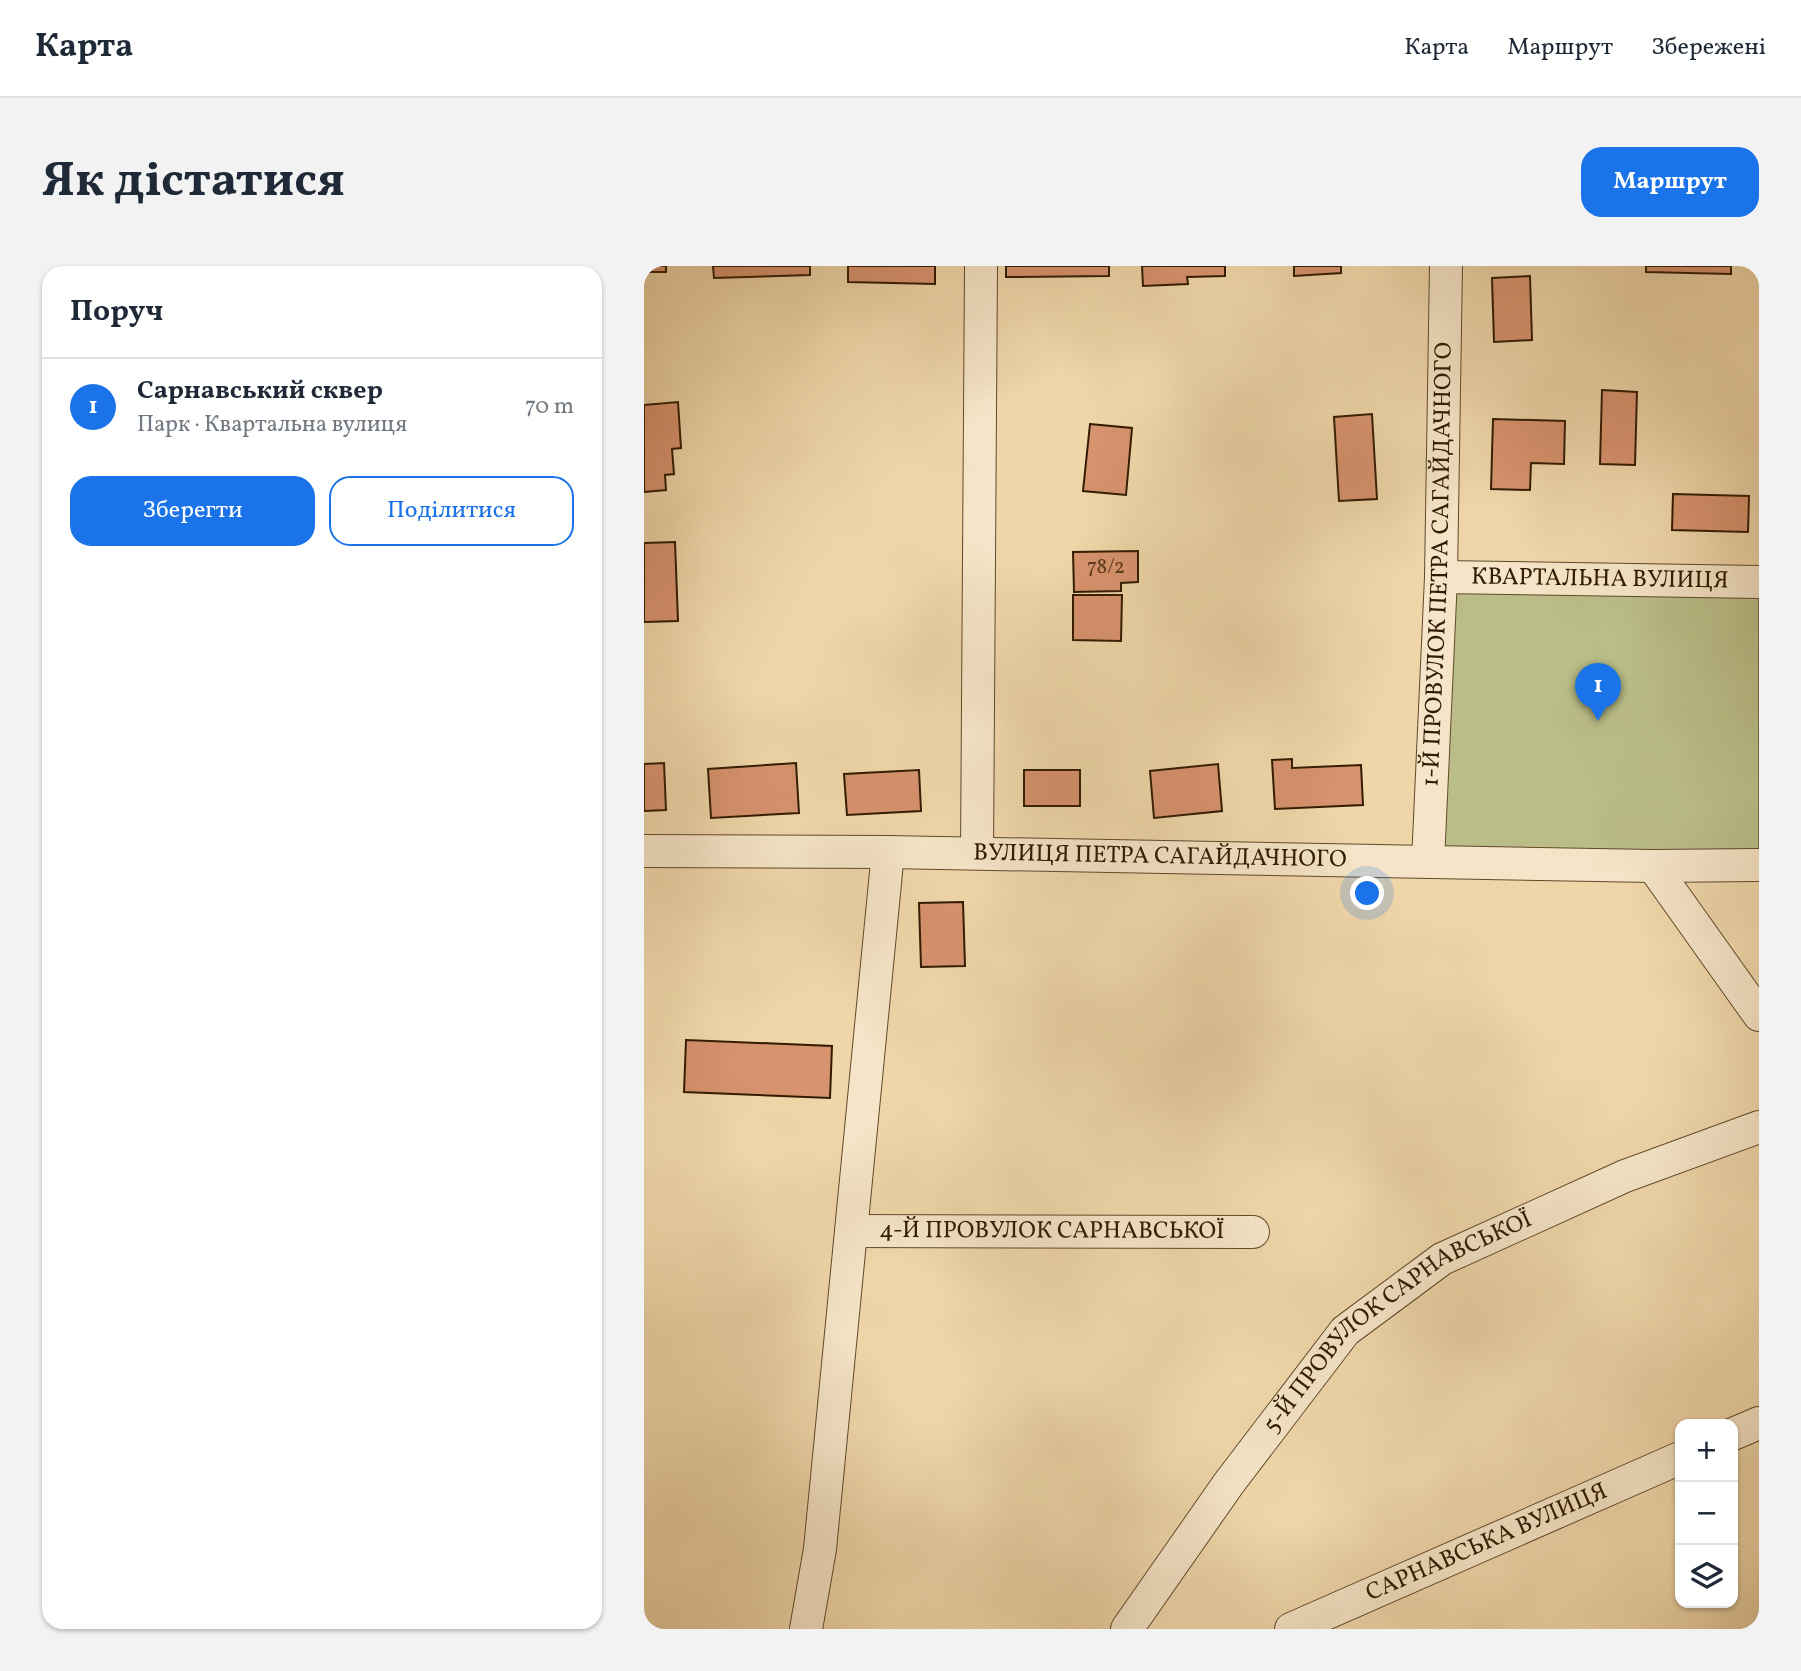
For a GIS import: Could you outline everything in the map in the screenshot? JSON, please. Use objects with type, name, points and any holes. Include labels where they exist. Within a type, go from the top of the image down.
[{"type":"street","points":[[977,853],[981,266]]},
{"type":"street","name":"1-Й ПРОВУЛОК ПЕТРА САГАЙДАЧНОГО","points":[[1427,862],[1441,577],[1446,266]]},
{"type":"street","name":"КВАРТАЛЬНА ВУЛИЦЯ","points":[[1441,577],[1759,582]]},
{"type":"street","name":"ВУЛИЦЯ ПЕТРА САГАЙДАЧНОГО","points":[[644,851],[977,853],[1653,866],[1759,865]]},
{"type":"street","name":"4-Й ПРОВУЛОК САРНАВСЬКОЇ","points":[[806,1629],[820,1549],[888,852]]},
{"type":"street","points":[[1653,866],[1759,1015]]},
{"type":"street","name":"5-Й ПРОВУЛОК САРНАВСЬКОЇ","points":[[1127,1629],[1229,1483],[1345,1331],[1442,1259],[1625,1176],[1759,1128]]},
{"type":"street","name":"4-Й ПРОВУЛОК САРНАВСЬКОЇ","points":[[851,1231],[1253,1232]]},
{"type":"street","points":[[1738,1432],[1759,1423]]},
{"type":"street","name":"САРНАВСЬКА ВУЛИЦЯ","points":[[1292,1629],[1675,1460]]},
{"type":"green space","points":[[1444,582],[1759,585],[1759,858],[1432,857]]},
{"type":"building","points":[[644,266],[666,266],[666,272],[644,272]]},
{"type":"building","points":[[713,266],[810,266],[810,275],[714,278]]},
{"type":"building","points":[[848,266],[935,266],[935,284],[848,282]]},
{"type":"building","points":[[1006,266],[1109,266],[1109,276],[1006,277]]},
{"type":"building","points":[[1142,266],[1225,266],[1225,276],[1187,277],[1188,284],[1143,286]]},
{"type":"building","points":[[1294,266],[1341,266],[1341,273],[1294,276]]},
{"type":"building","points":[[1646,266],[1731,266],[1731,274],[1646,272]]},
{"type":"building","points":[[1530,276],[1532,340],[1494,342],[1492,278]]},
{"type":"building","points":[[1602,390],[1637,392],[1635,465],[1600,464]]},
{"type":"building","points":[[678,402],[681,448],[672,449],[674,474],[665,475],[666,490],[644,492],[644,405]]},
{"type":"building","points":[[1372,414],[1377,499],[1339,501],[1334,417]]},
{"type":"building","points":[[1493,419],[1565,421],[1564,464],[1531,463],[1530,490],[1491,489]]},
{"type":"building","points":[[1090,424],[1132,428],[1126,495],[1083,491]]},
{"type":"building","points":[[1673,494],[1749,496],[1748,532],[1672,530]]},
{"type":"building","points":[[675,542],[678,621],[644,622],[644,543]]},
{"type":"building","points":[[1138,551],[1138,582],[1121,583],[1121,591],[1074,592],[1073,552]]},
{"type":"building","points":[[1073,595],[1122,595],[1121,641],[1073,640]]},
{"type":"building","points":[[1292,759],[1292,768],[1361,765],[1363,805],[1275,809],[1272,760]]},
{"type":"building","points":[[664,763],[666,810],[644,811],[644,764]]},
{"type":"building","points":[[796,763],[799,813],[711,818],[708,769]]},
{"type":"building","points":[[1218,764],[1222,811],[1154,818],[1150,771]]},
{"type":"building","points":[[919,770],[921,811],[847,815],[844,774]]},
{"type":"building","points":[[1024,770],[1080,770],[1080,806],[1024,806]]},
{"type":"building","points":[[963,902],[965,966],[921,967],[919,903]]},
{"type":"building","points":[[686,1040],[832,1046],[830,1098],[684,1092]]},
{"type":"place","name":"Сарнавський сквер","points":[[1598,721]]}]
